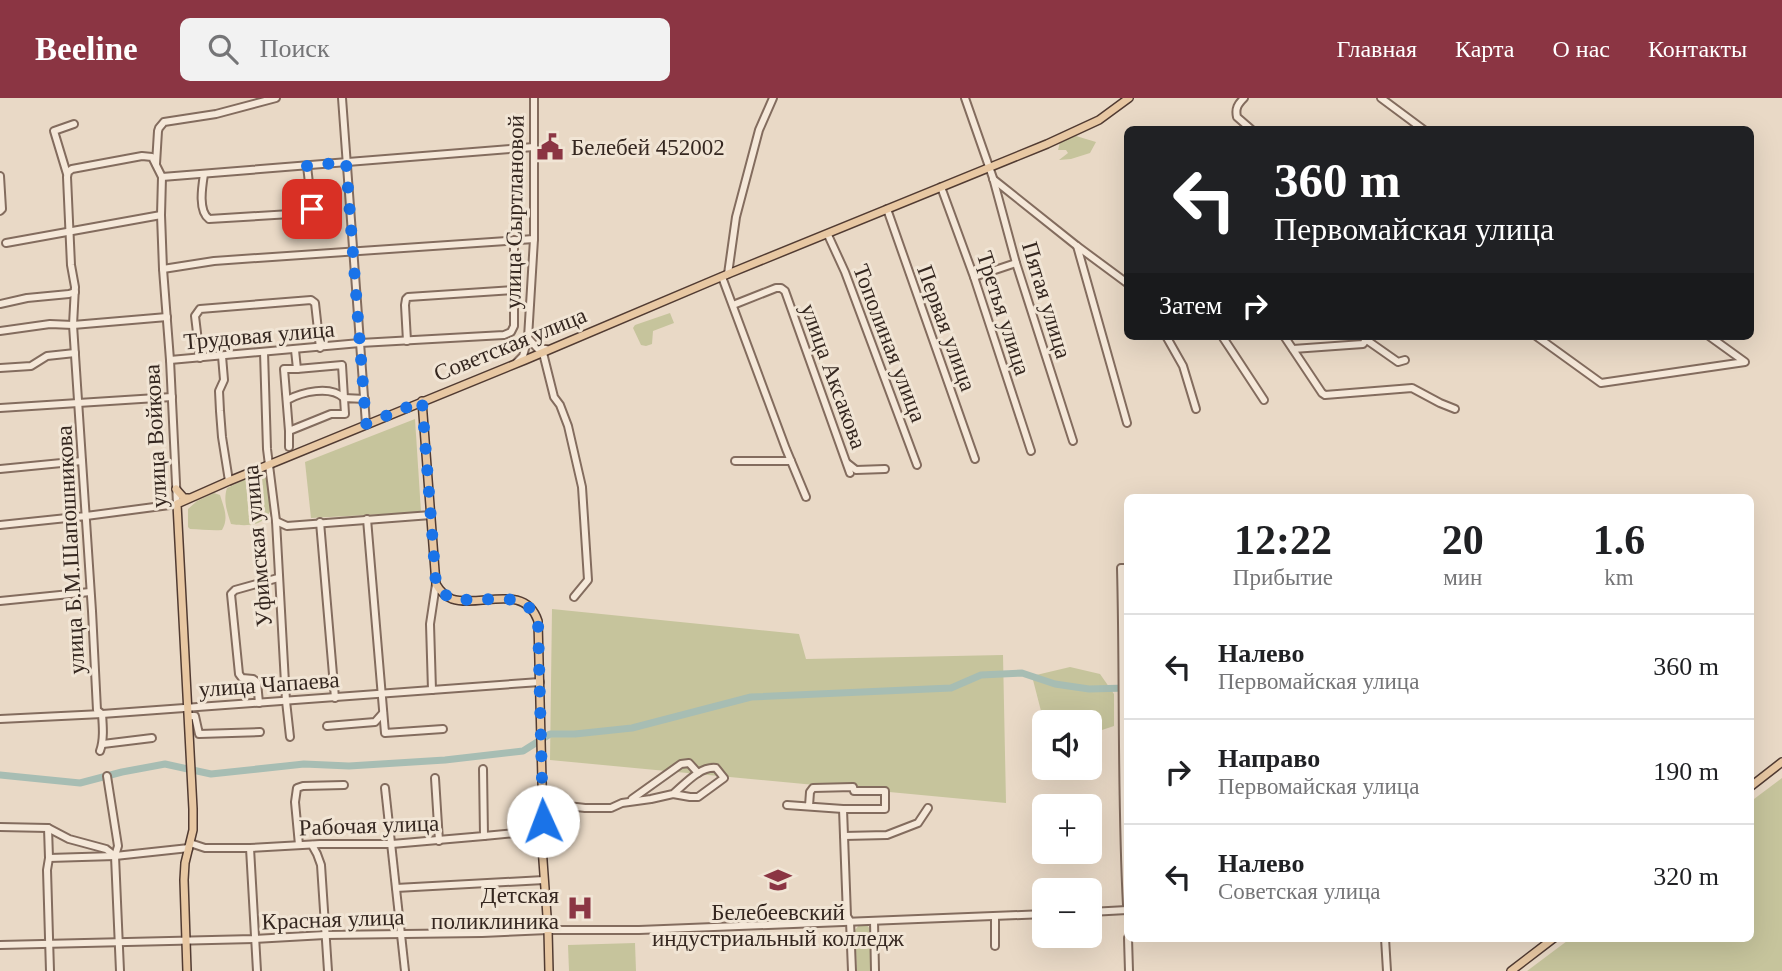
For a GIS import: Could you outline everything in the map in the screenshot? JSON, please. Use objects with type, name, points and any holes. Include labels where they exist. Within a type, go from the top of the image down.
[{"type":"main road","name":"Советская улица","points":[[177,504],[1080,130],[1129,98]]},
{"type":"main road","points":[[422,401],[436,584],[442,593],[455,600],[507,599],[523,603],[530,606],[538,621],[543,821],[541,833],[549,971]]},
{"type":"main road","points":[[176,489],[184,498],[192,497]]},
{"type":"main road","points":[[178,520],[183,504],[192,497]]},
{"type":"main road","name":"улица Войкова","points":[[177,504],[192,780],[193,830],[184,880],[187,971]]},
{"type":"main road","points":[[1754,784],[1782,762]]},
{"type":"main road","points":[[1511,971],[1548,942]]},
{"type":"street","points":[[156,166],[158,131],[164,122],[216,114],[276,98]]},
{"type":"street","points":[[342,98],[366,424]]},
{"type":"street","name":"улица Сыртлановой","points":[[514,365],[523,356],[528,338],[534,239],[534,98]]},
{"type":"street","points":[[773,98],[759,130],[736,217],[725,276],[733,305],[806,497]]},
{"type":"street","name":"Пятая улица","points":[[965,98],[993,178],[1016,263],[1073,441]]},
{"type":"street","points":[[1244,98],[1236,111],[1237,117],[1247,126]]},
{"type":"street","points":[[1381,98],[1419,126]]},
{"type":"street","name":"улица Б.М.Шапошникова","points":[[74,124],[54,131],[69,172],[69,231],[75,292],[73,325],[97,710],[102,714],[101,748],[152,738]]},
{"type":"street","points":[[69,172],[142,156],[152,157],[162,177],[534,146]]},
{"type":"street","points":[[204,174],[203,211],[209,219],[307,213],[312,209],[307,166]]},
{"type":"street","points":[[0,176],[0,211]]},
{"type":"street","name":"улица Войкова","points":[[162,177],[163,269],[177,504]]},
{"type":"street","points":[[993,178],[1124,281]]},
{"type":"street","name":"Третья улица","points":[[941,187],[974,276],[1031,451]]},
{"type":"street","name":"Первая улица","points":[[887,209],[975,459]]},
{"type":"street","points":[[6,243],[161,215]]},
{"type":"street","name":"Тополиная улица","points":[[828,235],[845,272],[917,465]]},
{"type":"street","points":[[163,269],[214,261],[534,239]]},
{"type":"street","name":"улица Сыртлановой","points":[[514,240],[514,326]]},
{"type":"street","points":[[1077,246],[1127,424]]},
{"type":"street","points":[[974,276],[1016,263]]},
{"type":"street","name":"улица Аксакова","points":[[733,305],[776,288],[785,291],[850,473]]},
{"type":"street","name":"улица Сыртлановой","points":[[407,341],[405,301],[408,297],[514,290]]},
{"type":"street","points":[[0,303],[75,292]]},
{"type":"street","points":[[200,358],[195,316],[200,309],[311,300],[315,303],[320,348]]},
{"type":"street","points":[[0,331],[50,324],[73,325],[167,317]]},
{"type":"street","name":"Трудовая улица","points":[[170,360],[360,343],[504,335],[511,332],[514,326]]},
{"type":"street","points":[[528,338],[538,349],[554,348]]},
{"type":"street","points":[[1168,340],[1183,366],[1196,409]]},
{"type":"street","points":[[1225,340],[1264,400]]},
{"type":"street","points":[[1287,340],[1325,395],[1412,388],[1455,409]]},
{"type":"street","points":[[1293,349],[1363,344],[1364,340]]},
{"type":"street","points":[[1367,340],[1398,362],[1405,360]]},
{"type":"street","points":[[1542,340],[1601,383],[1745,362],[1715,340]]},
{"type":"street","points":[[295,350],[297,369]]},
{"type":"street","points":[[0,368],[31,366],[47,356],[75,352]]},
{"type":"street","name":"Уфимская улица","points":[[264,352],[268,465],[275,521],[290,737]]},
{"type":"street","points":[[543,352],[554,397],[568,426],[582,487],[588,580],[574,597]]},
{"type":"street","points":[[222,356],[224,380],[219,391],[220,411],[229,481]]},
{"type":"street","points":[[289,431],[331,414],[345,414],[342,365],[284,369],[289,447]]},
{"type":"street","points":[[286,400],[299,394],[328,391],[338,392],[344,398],[365,398]]},
{"type":"street","points":[[0,408],[172,397]]},
{"type":"street","points":[[0,468],[82,461]]},
{"type":"street","points":[[735,461],[792,461]]},
{"type":"street","points":[[846,461],[856,470],[885,469]]},
{"type":"street","name":"Советская улица","points":[[0,524],[177,504]]},
{"type":"street","points":[[275,521],[287,526],[431,515]]},
{"type":"street","points":[[367,519],[385,733],[443,729]]},
{"type":"street","points":[[320,522],[335,698]]},
{"type":"street","points":[[259,703],[257,682],[242,678],[239,674],[231,594],[235,590],[278,578]]},
{"type":"street","points":[[432,690],[430,624],[436,584]]},
{"type":"street","points":[[0,601],[90,592]]},
{"type":"street","points":[[1124,653],[1124,849]]},
{"type":"street","name":"улица Чапаева","points":[[0,719],[381,695],[540,682]]},
{"type":"street","points":[[327,726],[375,722],[383,713]]},
{"type":"street","points":[[189,716],[195,716],[199,734],[260,732]]},
{"type":"street","points":[[542,803],[611,808],[640,795],[681,764],[689,763],[698,773]]},
{"type":"street","points":[[627,802],[673,794],[698,797],[724,778],[716,768],[709,767],[673,794]]},
{"type":"street","points":[[483,769],[484,836]]},
{"type":"street","points":[[107,776],[118,846],[115,856],[120,971]]},
{"type":"street","points":[[435,778],[439,841]]},
{"type":"street","points":[[299,845],[295,802],[298,788],[344,785]]},
{"type":"street","points":[[787,805],[843,809],[885,809],[885,791],[854,791],[853,787],[814,788],[810,792],[809,806]]},
{"type":"street","points":[[385,788],[405,971]]},
{"type":"street","points":[[844,836],[887,835],[918,823],[928,808]]},
{"type":"street","points":[[843,809],[852,971]]},
{"type":"street","points":[[543,821],[575,821]]},
{"type":"street","name":"Рабочая улица","points":[[0,827],[48,828],[69,839],[106,849],[115,856],[189,846],[250,848],[392,844],[526,832]]},
{"type":"street","points":[[48,828],[50,971]]},
{"type":"street","points":[[312,845],[321,865],[328,971]]},
{"type":"street","points":[[250,848],[257,971]]},
{"type":"street","points":[[49,858],[115,856]]},
{"type":"street","points":[[396,888],[544,880]]},
{"type":"street","points":[[1102,911],[1124,908]]},
{"type":"street","name":"Красная улица","points":[[0,945],[401,933],[652,930],[1032,915]]},
{"type":"street","points":[[995,916],[995,946]]},
{"type":"street","points":[[874,921],[875,971]]},
{"type":"street","points":[[1128,942],[1129,971]]},
{"type":"street","points":[[1385,942],[1387,971]]},
{"type":"shaded area","points":[[1076,136],[1096,142],[1090,153],[1059,160],[1068,153],[1066,150],[1058,150],[1060,142]]},
{"type":"shaded area","points":[[670,313],[674,323],[653,331],[652,344],[641,345],[633,328],[635,325]]},
{"type":"shaded area","points":[[415,419],[421,512],[311,518],[305,462]]},
{"type":"shaded area","points":[[265,472],[272,495],[269,513],[264,520],[256,524],[231,524],[225,502],[227,488]]},
{"type":"shaded area","points":[[214,493],[220,495],[224,509],[225,521],[222,530],[190,529],[188,509]]},
{"type":"shaded area","points":[[552,609],[799,634],[806,659],[1003,655],[1006,803],[550,760]]},
{"type":"shaded area","points":[[1070,667],[1100,674],[1114,694],[1114,726],[1102,730],[1102,710],[1041,710],[1032,676]]},
{"type":"shaded area","points":[[1782,778],[1782,971],[1527,971],[1566,942],[1754,942],[1754,799]]},
{"type":"shaded area","points":[[860,924],[866,924],[870,929],[871,971],[857,971],[855,930]]},
{"type":"shaded area","points":[[635,943],[636,971],[569,971],[568,945]]},
{"type":"waterway","points":[[0,775],[80,783],[165,764],[211,774],[304,764],[349,766],[445,760],[523,751],[550,734],[632,728],[751,697],[951,688],[981,675],[1022,673],[1055,684],[1089,689],[1124,688]]},
{"type":"place","name":"Белебей 452002","points":[[550,147]]},
{"type":"place","name":"Белебеевский индустриальный колледж","points":[[778,880]]},
{"type":"place","name":"Детская поликлиника","points":[[580,908]]},
{"type":"route","points":[[312,209],[307,166],[346,162],[366,424],[422,401],[436,584],[442,593],[455,600],[515,600],[530,606],[538,621],[543,821]]}]
